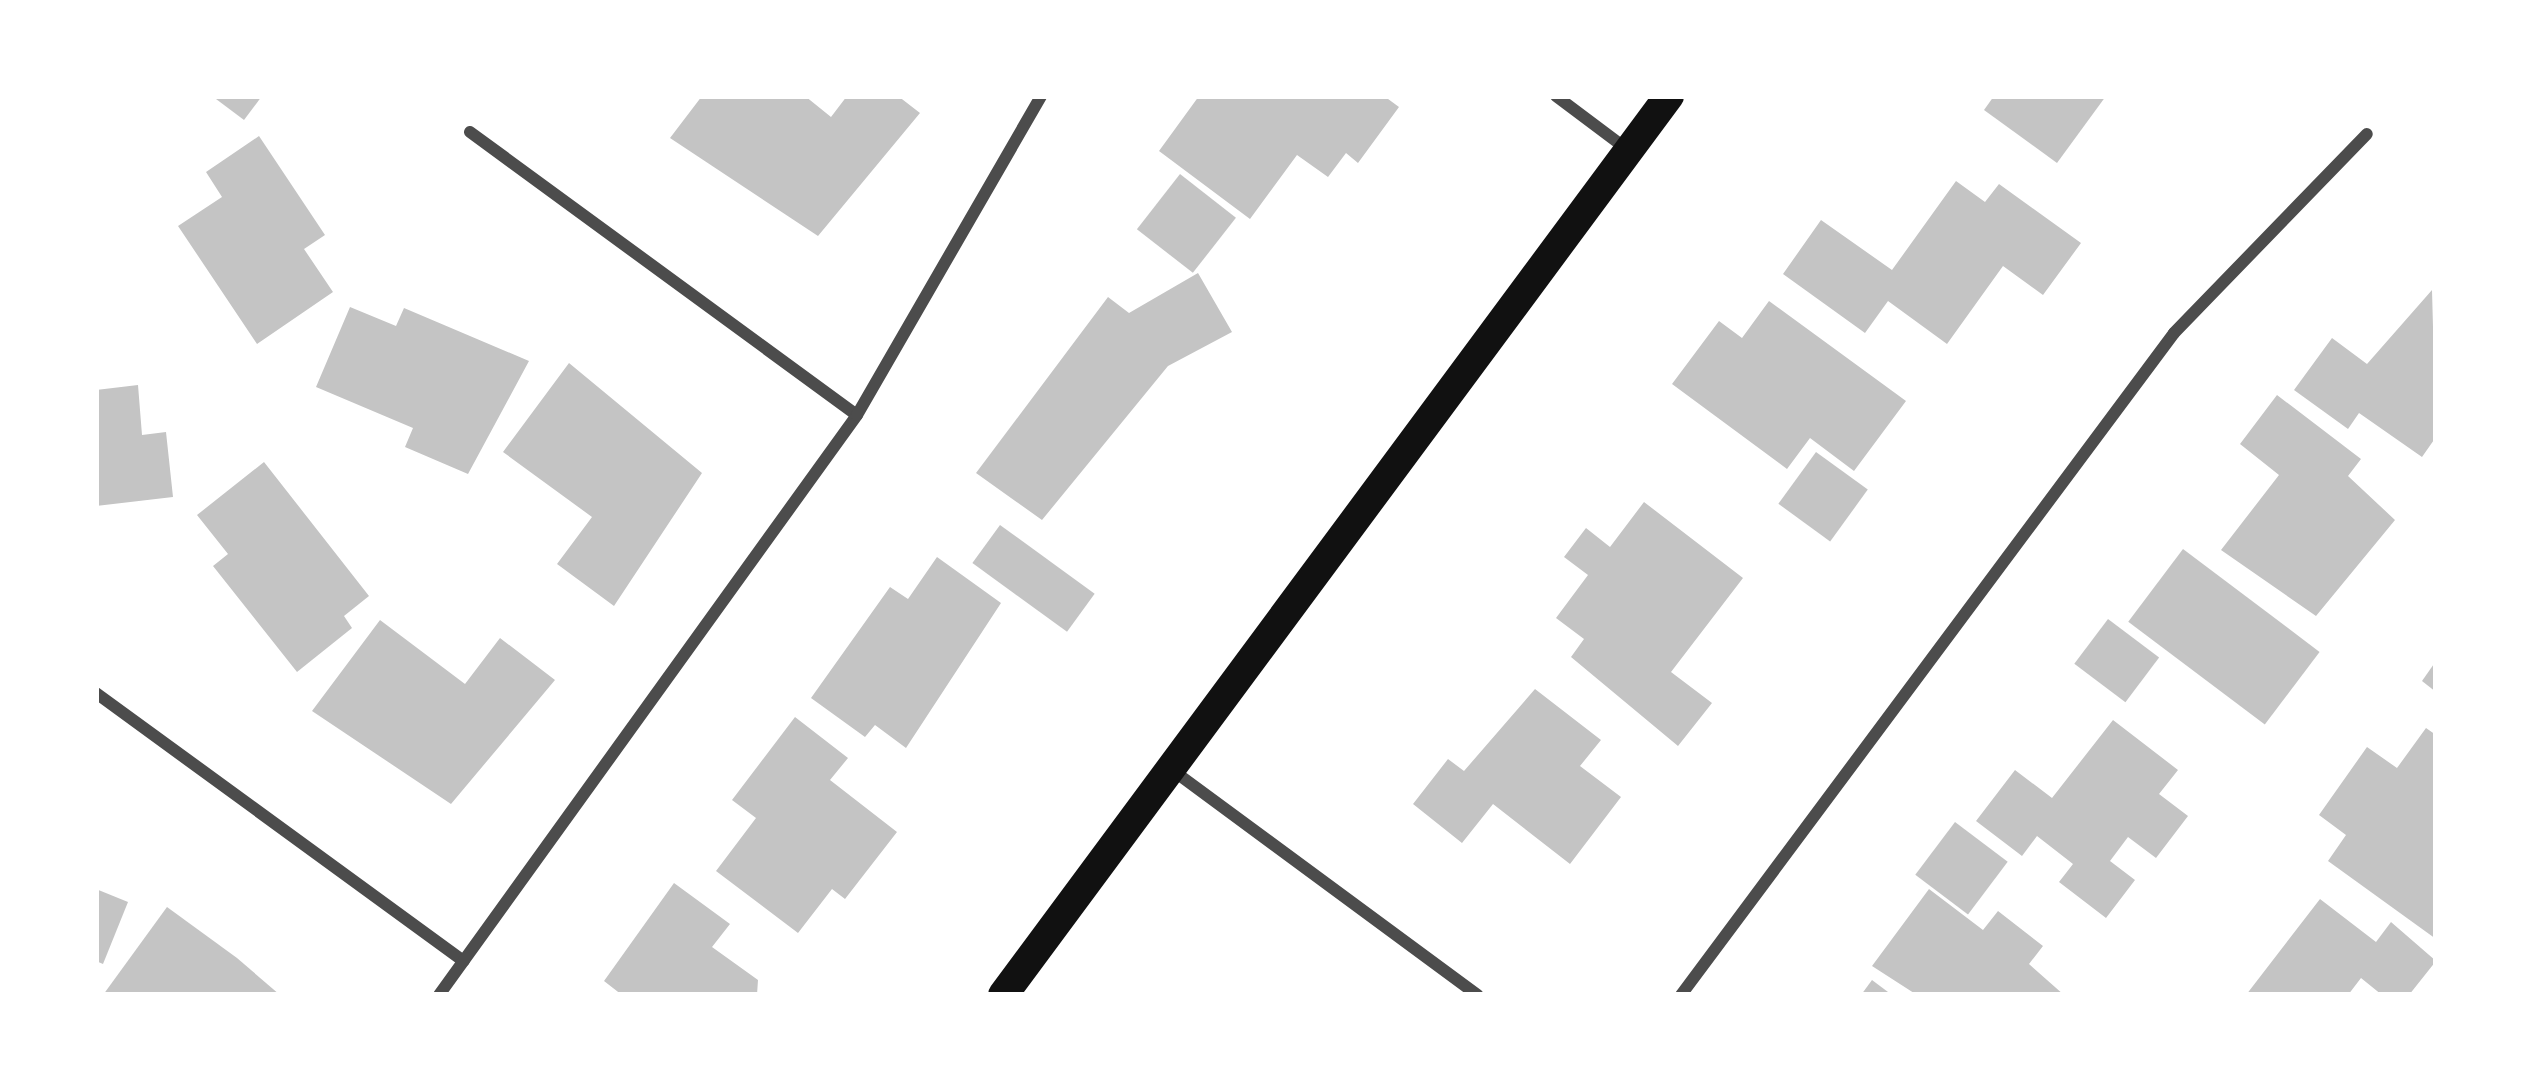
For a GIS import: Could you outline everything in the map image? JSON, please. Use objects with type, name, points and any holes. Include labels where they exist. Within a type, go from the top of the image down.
[{"type":"main road","points":[[1003,995],[1670,96]]},
{"type":"street","points":[[439,995],[857,415],[1041,96]]},
{"type":"street","points":[[1556,96],[1629,151]]},
{"type":"street","points":[[470,132],[857,415]]},
{"type":"street","points":[[1681,995],[2174,333],[2367,134]]},
{"type":"street","points":[[96,693],[464,961]]},
{"type":"street","points":[[1171,770],[1478,995]]},
{"type":"building","points":[[212,96],[262,96],[244,120]]},
{"type":"building","points":[[702,96],[805,96],[831,117],[847,96],[898,96],[920,113],[818,236],[670,138]]},
{"type":"building","points":[[1199,96],[1384,96],[1399,107],[1358,163],[1346,153],[1328,177],[1297,155],[1250,219],[1159,151]]},
{"type":"building","points":[[1994,96],[2106,96],[2057,163],[1984,110]]},
{"type":"building","points":[[259,136],[325,235],[304,249],[333,292],[257,344],[178,226],[222,197],[206,172]]},
{"type":"building","points":[[1180,174],[1236,218],[1193,273],[1137,229]]},
{"type":"building","points":[[1956,181],[1985,202],[1999,184],[2081,243],[2043,295],[2003,266],[1947,344],[1888,301],[1865,333],[1783,274],[1821,220],[1892,270]]},
{"type":"building","points":[[1198,273],[1232,332],[1168,366],[1042,520],[976,473],[1108,297],[1129,313]]},
{"type":"building","points":[[2432,290],[2436,437],[2422,457],[2359,413],[2348,429],[2294,390],[2332,338],[2367,364]]},
{"type":"building","points":[[1769,301],[1906,401],[1854,471],[1810,438],[1787,469],[1672,384],[1719,321],[1742,338]]},
{"type":"building","points":[[350,307],[396,326],[404,308],[529,361],[468,474],[405,447],[413,428],[316,387]]},
{"type":"building","points":[[569,363],[702,473],[614,606],[557,564],[592,517],[503,452]]},
{"type":"building","points":[[138,385],[142,435],[166,432],[173,497],[96,506],[96,390]]},
{"type":"building","points":[[2277,395],[2361,459],[2348,476],[2395,520],[2316,616],[2221,550],[2279,475],[2240,444]]},
{"type":"building","points":[[1816,452],[1868,490],[1830,541],[1778,504]]},
{"type":"building","points":[[264,462],[369,596],[344,616],[352,628],[297,672],[213,566],[228,554],[197,515]]},
{"type":"building","points":[[1644,502],[1743,578],[1671,672],[1712,703],[1678,746],[1571,657],[1584,639],[1556,618],[1588,575],[1564,557],[1586,528],[1610,547]]},
{"type":"building","points":[[1000,525],[1095,594],[1067,632],[972,563]]},
{"type":"building","points":[[2183,549],[2320,652],[2265,725],[2128,622]]},
{"type":"building","points":[[937,557],[1001,603],[906,748],[875,725],[865,737],[811,698],[890,587],[908,599]]},
{"type":"building","points":[[2108,619],[2159,658],[2125,702],[2074,664]]},
{"type":"building","points":[[380,620],[465,684],[500,638],[555,680],[451,804],[312,711]]},
{"type":"building","points":[[2436,661],[2436,692],[2422,681]]},
{"type":"building","points":[[1535,689],[1601,740],[1580,766],[1621,797],[1570,864],[1493,804],[1462,843],[1413,804],[1448,759],[1464,771]]},
{"type":"building","points":[[795,717],[848,758],[830,780],[897,832],[845,899],[832,889],[798,933],[716,871],[756,818],[732,800]]},
{"type":"building","points":[[2113,720],[2178,770],[2159,794],[2188,816],[2156,858],[2128,837],[2110,861],[2135,880],[2106,918],[2059,882],[2073,864],[2037,836],[2022,856],[1976,821],[2015,770],[2052,798]]},
{"type":"building","points":[[2426,728],[2436,735],[2436,939],[2328,861],[2346,835],[2319,815],[2367,747],[2397,768]]},
{"type":"building","points":[[1955,822],[2008,862],[1968,914],[1915,875]]},
{"type":"building","points":[[674,883],[730,924],[712,947],[758,980],[757,995],[622,995],[604,981]]},
{"type":"building","points":[[96,889],[128,902],[103,964],[96,961]]},
{"type":"building","points":[[1929,889],[1983,930],[1998,911],[2043,946],[2029,964],[2064,995],[1917,995],[1872,966]]},
{"type":"building","points":[[2320,899],[2376,942],[2391,922],[2436,961],[2409,995],[2382,995],[2361,978],[2348,995],[2246,995]]},
{"type":"building","points":[[167,907],[237,958],[280,995],[103,995]]},
{"type":"building","points":[[1872,980],[1892,995],[1861,995]]}]
